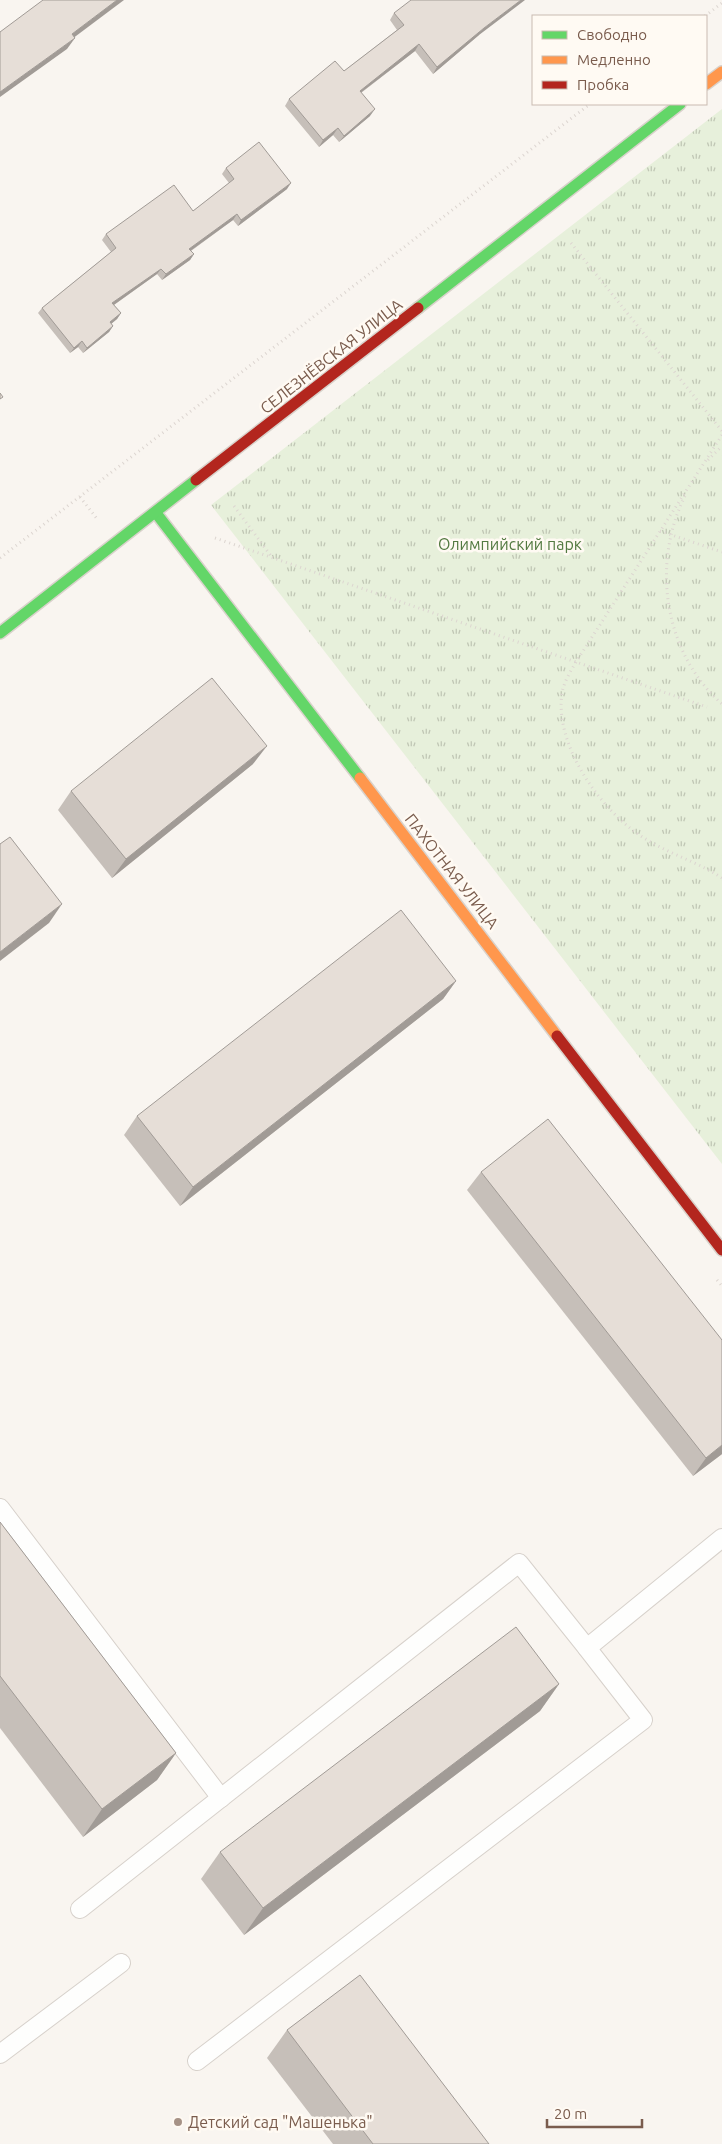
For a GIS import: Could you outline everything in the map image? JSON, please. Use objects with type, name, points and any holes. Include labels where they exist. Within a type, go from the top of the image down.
[{"type":"street","points":[[707,83],[722,72]]},
{"type":"street","name":"СЕЛЕЗНЁВСКАЯ УЛИЦА","points":[[0,633],[679,105]]},
{"type":"street","name":"ПАХОТНАЯ УЛИЦА","points":[[156,513],[722,1250]]},
{"type":"lane","points":[[0,1508],[221,1798]]},
{"type":"lane","points":[[587,1648],[722,1538]]},
{"type":"lane","points":[[80,1909],[520,1563],[643,1720],[197,2061]]},
{"type":"lane","points":[[0,2054],[121,1963]]},
{"type":"path","points":[[706,15],[722,3]]},
{"type":"path","points":[[0,558],[589,105]]},
{"type":"path","points":[[572,243],[722,431]]},
{"type":"path","points":[[722,435],[567,676],[562,692],[561,709],[564,732],[581,769],[595,791],[610,808],[642,837],[722,878]]},
{"type":"path","points":[[722,446],[692,482],[679,509],[671,534],[666,567],[667,597],[673,626],[684,654],[700,680],[722,704]]},
{"type":"path","points":[[234,506],[272,557]]},
{"type":"path","points":[[660,531],[722,552]]},
{"type":"path","points":[[184,549],[204,534],[707,707]]},
{"type":"green space","name":"Олимпийский парк","points":[[722,109],[722,1164],[211,505]]},
{"type":"building","points":[[43,0],[117,0],[72,34],[75,38],[0,92],[0,32]]},
{"type":"building","points":[[411,0],[521,0],[437,67],[419,44],[360,91],[375,109],[344,136],[338,128],[323,140],[289,99],[335,61],[344,71],[404,25],[394,13]]},
{"type":"building","points":[[259,142],[291,183],[241,220],[237,214],[189,249],[194,254],[166,274],[161,269],[112,303],[121,313],[110,322],[113,326],[87,348],[82,341],[74,348],[42,308],[116,248],[106,234],[174,185],[193,211],[234,179],[226,168]]},
{"type":"building","points":[[212,678],[267,746],[126,859],[71,791]]},
{"type":"building","points":[[10,837],[62,904],[0,952],[0,844]]},
{"type":"building","points":[[401,910],[456,981],[193,1187],[137,1116]]},
{"type":"building","points":[[548,1119],[722,1340],[722,1445],[706,1458],[481,1172]]},
{"type":"building","points":[[0,1522],[176,1753],[102,1809],[0,1676]]},
{"type":"building","points":[[516,1627],[559,1684],[263,1908],[220,1852]]},
{"type":"building","points":[[360,1975],[489,2144],[373,2144],[287,2030]]},
{"type":"traffic: fast","points":[[418,308],[679,105]]},
{"type":"traffic: fast","points":[[0,633],[196,480]]},
{"type":"traffic: fast","points":[[156,513],[360,778]]},
{"type":"traffic: slow","points":[[707,83],[722,72]]},
{"type":"traffic: slow","points":[[360,778],[557,1036]]},
{"type":"traffic: jam","points":[[196,480],[418,308]]},
{"type":"traffic: jam","points":[[557,1036],[722,1250]]},
{"type":"place","name":"Детский сад \"Машенька\"","points":[[178,2122]]}]
